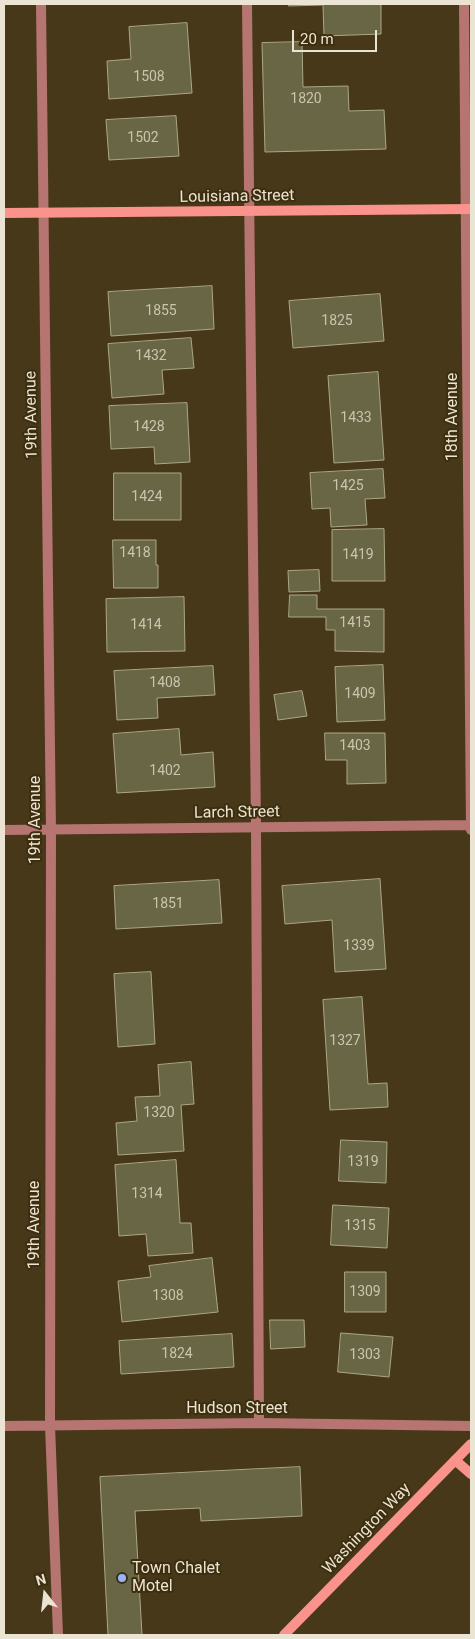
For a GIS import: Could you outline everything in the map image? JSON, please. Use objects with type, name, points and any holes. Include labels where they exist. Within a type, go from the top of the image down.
[{"type":"street","name":"19th Avenue","points":[[41,4],[51,830],[50,1425],[58,1635]]},
{"type":"street","points":[[247,4],[256,827],[259,1423]]},
{"type":"street","name":"18th Avenue","points":[[464,4],[469,209],[471,830]]},
{"type":"street","name":"Louisiana Street","points":[[4,214],[469,209]]},
{"type":"street","name":"Larch Street","points":[[4,830],[471,825]]},
{"type":"street","name":"Hudson Street","points":[[4,1426],[259,1423],[471,1426]]},
{"type":"street","name":"Washington Way","points":[[284,1635],[471,1444]]},
{"type":"street","points":[[455,1460],[471,1474]]},
{"type":"building","points":[[289,4],[381,4],[381,34],[324,36],[323,5],[289,6]]},
{"type":"building","points":[[187,23],[192,93],[109,99],[107,61],[131,59],[129,27]]},
{"type":"building","points":[[302,42],[303,87],[348,86],[349,111],[384,110],[386,149],[265,152],[262,43]]},
{"type":"building","points":[[176,116],[179,156],[109,160],[106,120]]},
{"type":"building","points":[[212,286],[214,329],[111,336],[108,292]]},
{"type":"building","points":[[380,294],[384,341],[293,348],[289,301]]},
{"type":"building","points":[[191,338],[194,368],[162,370],[164,394],[112,398],[108,344]]},
{"type":"building","points":[[378,372],[384,460],[334,463],[328,376]]},
{"type":"building","points":[[187,403],[190,462],[155,464],[154,447],[111,449],[109,406]]},
{"type":"building","points":[[383,469],[385,498],[365,499],[367,525],[331,527],[330,508],[312,509],[310,473]]},
{"type":"building","points":[[114,473],[181,473],[181,520],[114,520]]},
{"type":"building","points":[[384,529],[385,581],[332,581],[332,530]]},
{"type":"building","points":[[113,540],[156,540],[158,588],[114,588]]},
{"type":"building","points":[[319,570],[320,591],[289,592],[288,571]]},
{"type":"building","points":[[290,595],[317,595],[317,609],[384,609],[384,652],[335,651],[335,630],[326,630],[326,617],[289,617]]},
{"type":"building","points":[[184,597],[185,651],[107,652],[106,599]]},
{"type":"building","points":[[383,665],[385,720],[337,722],[335,667]]},
{"type":"building","points":[[213,666],[215,695],[157,698],[158,718],[117,720],[114,671]]},
{"type":"building","points":[[302,691],[307,716],[278,720],[274,695]]},
{"type":"building","points":[[179,729],[181,755],[213,752],[215,787],[117,793],[113,734]]},
{"type":"building","points":[[325,733],[385,733],[386,783],[347,784],[347,760],[326,760]]},
{"type":"building","points":[[380,879],[386,969],[335,972],[332,920],[285,924],[282,886]]},
{"type":"building","points":[[219,880],[222,923],[116,929],[114,886]]},
{"type":"building","points":[[151,972],[155,1044],[118,1047],[114,974]]},
{"type":"building","points":[[362,997],[368,1084],[387,1083],[388,1107],[330,1110],[323,1000]]},
{"type":"building","points":[[191,1062],[194,1104],[181,1105],[184,1151],[118,1155],[116,1123],[137,1121],[135,1097],[160,1096],[158,1065]]},
{"type":"building","points":[[341,1140],[387,1142],[386,1183],[339,1181]]},
{"type":"building","points":[[176,1160],[180,1223],[191,1223],[193,1253],[148,1256],[146,1234],[119,1236],[115,1165]]},
{"type":"building","points":[[333,1205],[389,1208],[387,1248],[331,1245]]},
{"type":"building","points":[[212,1258],[218,1312],[122,1322],[118,1281],[151,1277],[149,1266]]},
{"type":"building","points":[[345,1272],[386,1272],[386,1312],[345,1312]]},
{"type":"building","points":[[270,1320],[304,1320],[305,1347],[271,1349]]},
{"type":"building","points":[[341,1333],[393,1337],[389,1377],[338,1372]]},
{"type":"building","points":[[232,1334],[234,1367],[121,1374],[119,1341]]},
{"type":"building","name":"Town Chalet Motel","points":[[300,1467],[302,1516],[201,1521],[200,1508],[135,1511],[142,1635],[108,1635],[100,1477]]},
{"type":"place","name":"Town Chalet Motel","points":[[122,1578]]}]
